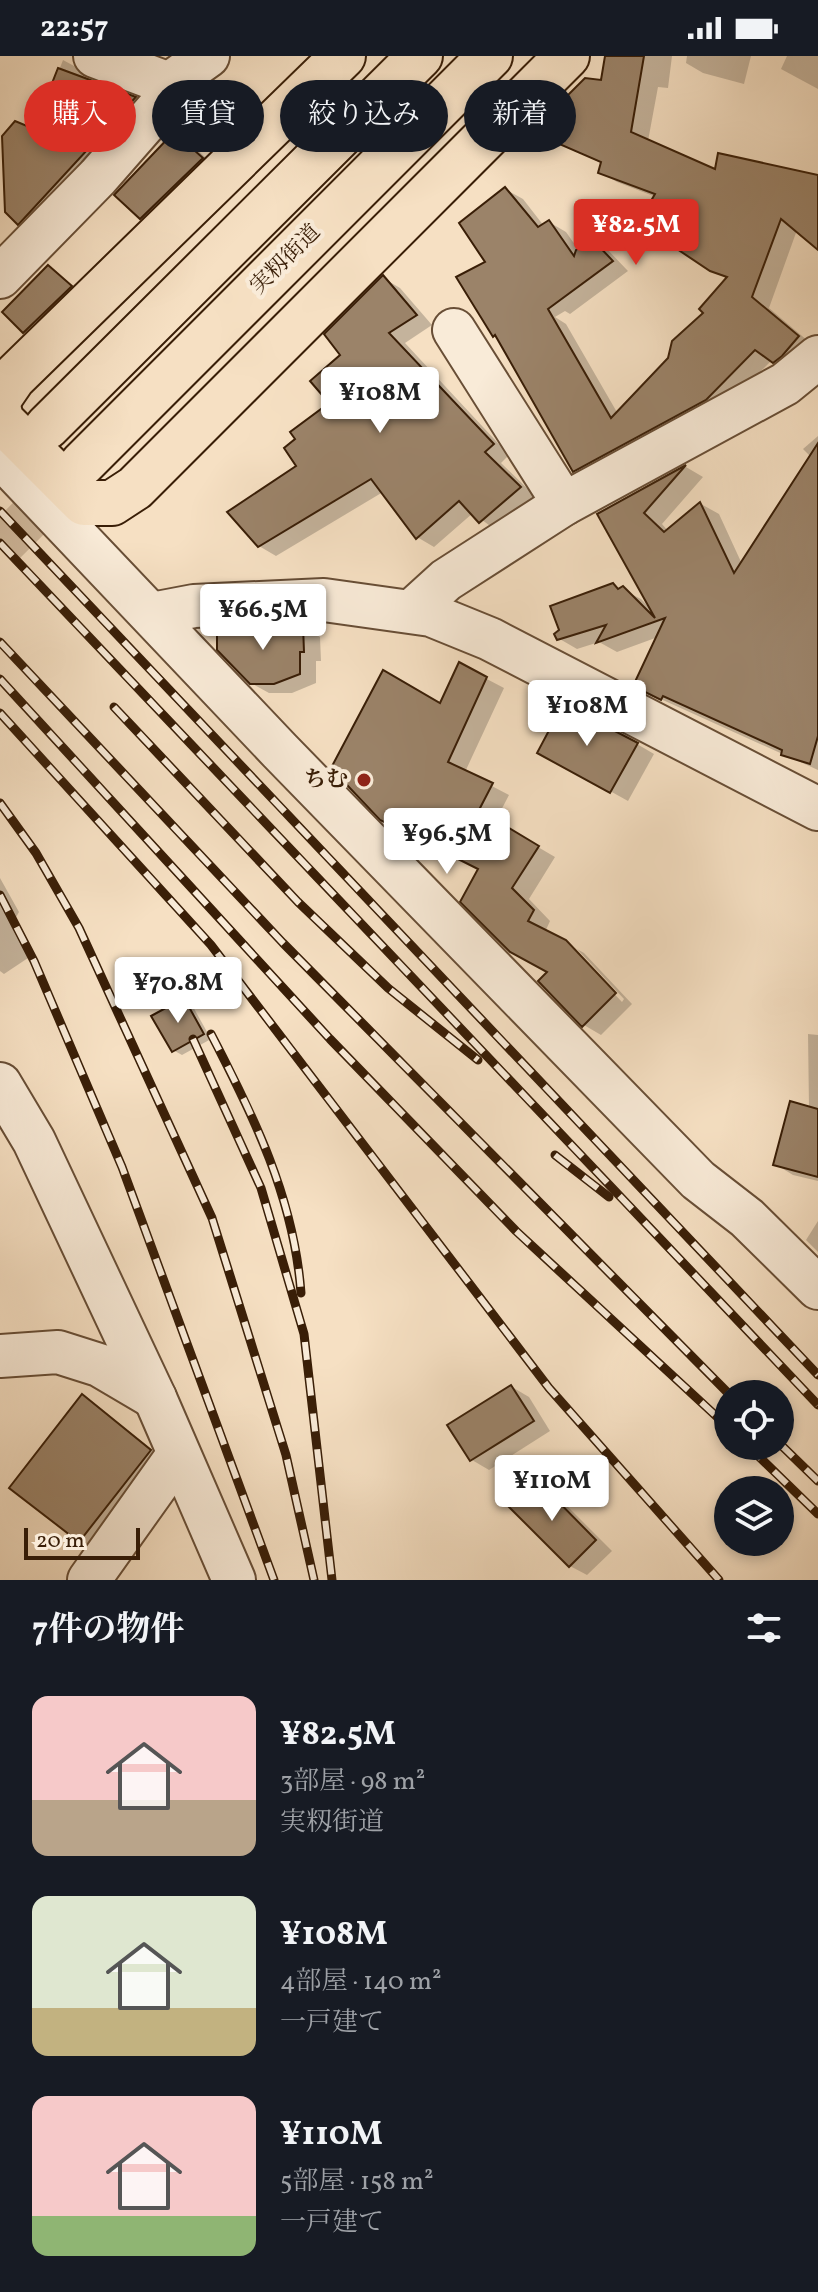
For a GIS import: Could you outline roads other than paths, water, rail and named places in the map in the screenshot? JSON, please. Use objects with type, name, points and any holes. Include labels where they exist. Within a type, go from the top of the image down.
[{"type":"main road","points":[[0,397],[13,378],[343,56]]},
{"type":"main road","points":[[47,427],[420,56]]},
{"type":"main road","name":"実籾街道","points":[[82,464],[490,56]]},
{"type":"main road","points":[[0,414],[1,420],[84,503],[112,503],[135,488],[567,56]]},
{"type":"street","points":[[95,56],[158,80]]},
{"type":"street","points":[[175,80],[208,56]]},
{"type":"street","points":[[0,277],[152,115]]},
{"type":"street","points":[[454,330],[564,504]]},
{"type":"street","points":[[413,610],[446,580],[564,504],[785,384],[818,357]]},
{"type":"street","points":[[0,456],[280,751],[698,1180],[747,1218],[818,1288]]},
{"type":"street","points":[[152,614],[194,606],[324,600],[413,610],[490,639],[818,809]]},
{"type":"street","points":[[0,1084],[34,1141],[155,1398],[234,1580]]},
{"type":"street","points":[[0,1356],[58,1352],[99,1365],[155,1398]]},
{"type":"street","points":[[89,1580],[178,1455]]},
{"type":"tunnel","points":[[0,547],[72,475]]},
{"type":"railway","points":[[0,511],[818,1375]]},
{"type":"railway","points":[[0,543],[818,1405]]},
{"type":"railway","points":[[0,642],[283,943],[715,1380]]},
{"type":"railway","points":[[0,679],[330,1039],[516,1231],[714,1414]]},
{"type":"railway","points":[[114,707],[298,902],[388,988],[478,1060]]},
{"type":"railway","points":[[0,713],[211,945],[549,1388],[719,1580]]},
{"type":"railway","points":[[0,803],[36,853],[79,928],[212,1218],[286,1455],[314,1580]]},
{"type":"railway","points":[[0,895],[34,961],[122,1167],[274,1580]]},
{"type":"railway","points":[[211,1034],[270,1159],[290,1224],[301,1293]]},
{"type":"railway","points":[[193,1039],[261,1188],[304,1334],[332,1580]]},
{"type":"railway","points":[[555,1155],[609,1197]]},
{"type":"railway","points":[[794,1458],[818,1481]]},
{"type":"railway","points":[[762,1460],[818,1514]]},
{"type":"place","name":"ちむ","points":[[364,780]]}]
